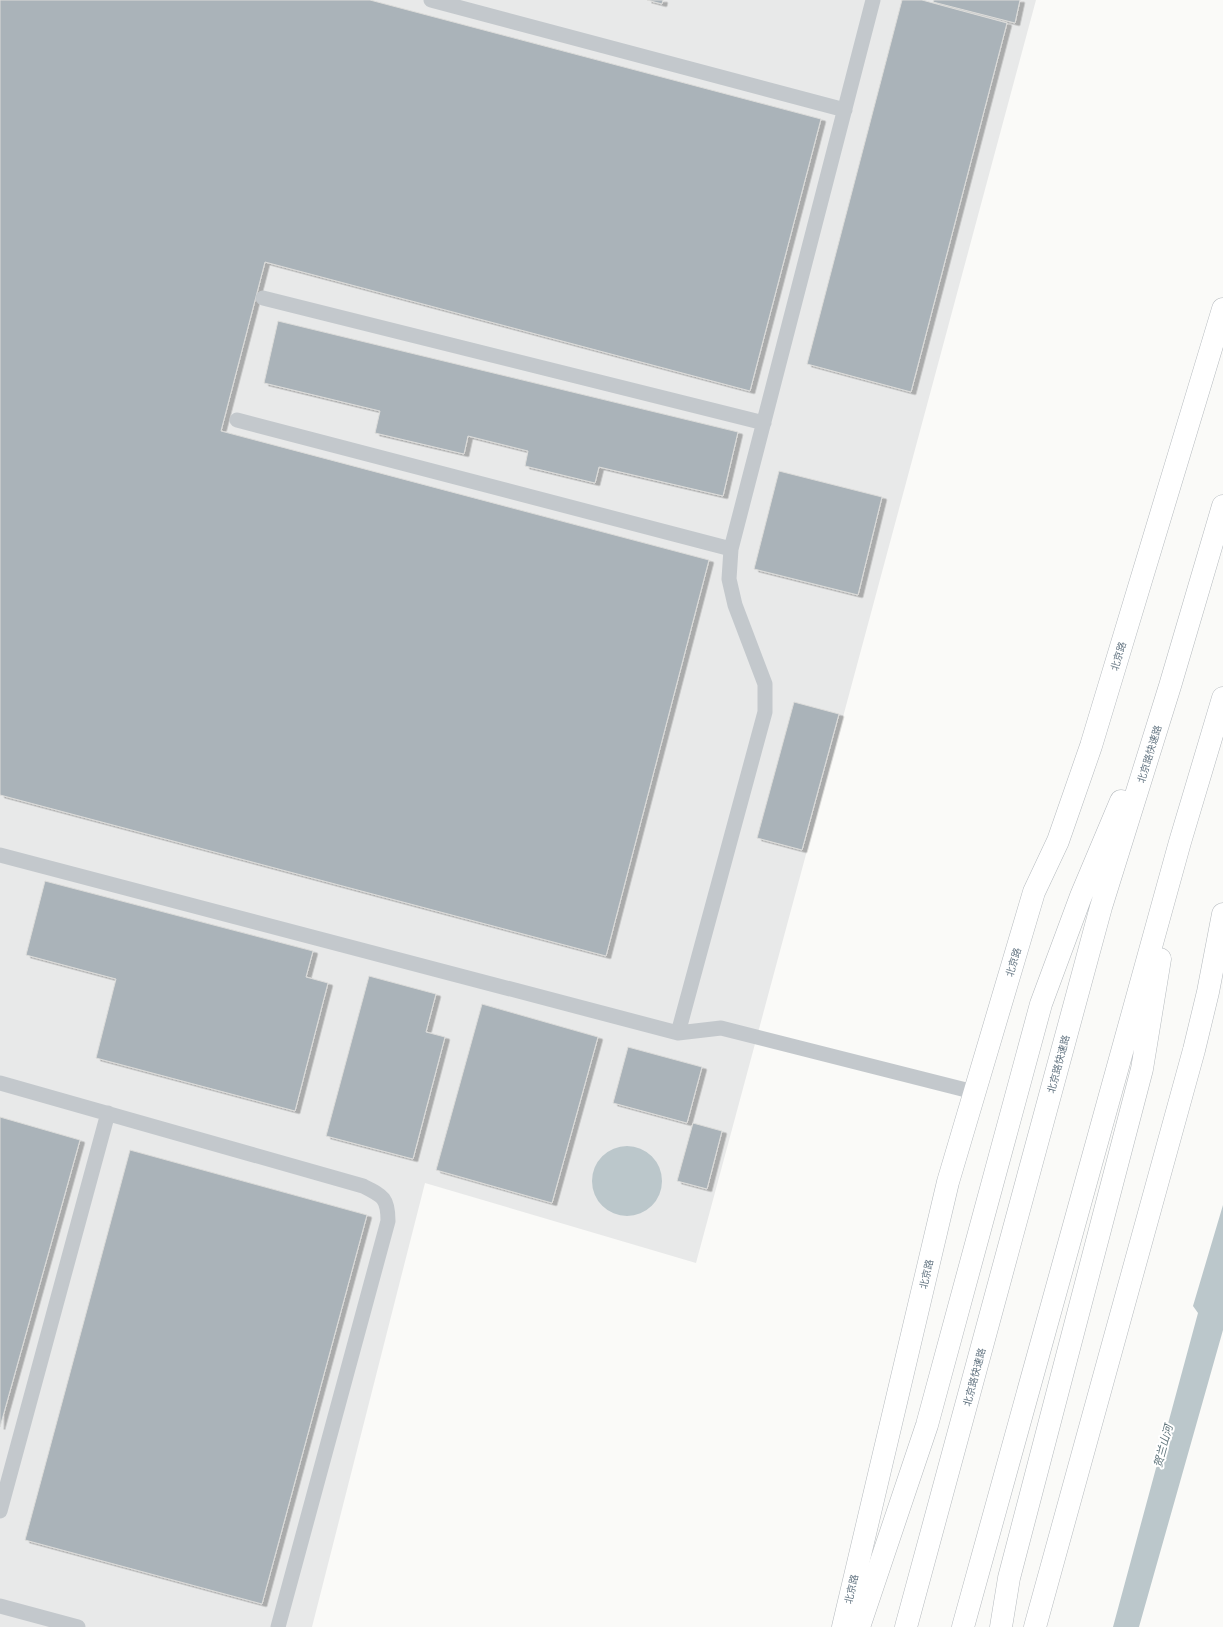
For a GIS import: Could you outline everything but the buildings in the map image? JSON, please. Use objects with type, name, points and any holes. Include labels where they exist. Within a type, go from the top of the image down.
[{"type":"main road","name":"北京路","points":[[842,1627],[948,1182],[974,1092],[1034,892],[1058,841],[1091,746],[1223,309]]},
{"type":"main road","name":"北京路快速路","points":[[906,1627],[1101,907],[1170,686],[1223,506]]},
{"type":"main road","points":[[859,1627],[927,1425],[1041,1004],[1081,896],[1170,686]]},
{"type":"main road","points":[[963,1627],[1180,842],[1223,698]]},
{"type":"main road","points":[[1001,1627],[1009,1578],[1142,1069],[1180,842]]},
{"type":"main road","points":[[1035,1627],[1194,1050],[1208,992],[1223,914]]},
{"type":"lane","points":[[431,0],[845,110]]},
{"type":"lane","points":[[678,1033],[765,712],[765,684],[735,605],[729,579],[731,549],[873,0]]},
{"type":"lane","points":[[263,298],[764,423]]},
{"type":"lane","points":[[237,420],[731,549]]},
{"type":"lane","points":[[0,854],[678,1033],[721,1028],[974,1092]]},
{"type":"lane","points":[[0,1083],[363,1186],[379,1194],[388,1205],[388,1221],[278,1627]]},
{"type":"lane","points":[[0,1511],[108,1113]]},
{"type":"lane","points":[[0,1606],[78,1627]]},
{"type":"shaded area","points":[[0,0],[1036,0],[696,1263],[425,1183],[312,1627],[0,1627]]},
{"type":"water","points":[[627,1146],[640,1149],[652,1156],[659,1168],[662,1181],[659,1194],[652,1206],[640,1213],[627,1216],[614,1213],[602,1206],[595,1194],[592,1181],[595,1168],[602,1156],[614,1149]]},
{"type":"water","name":"贺兰山河","points":[[1223,1205],[1223,1330],[1139,1627],[1113,1627],[1198,1313],[1193,1306]]}]
